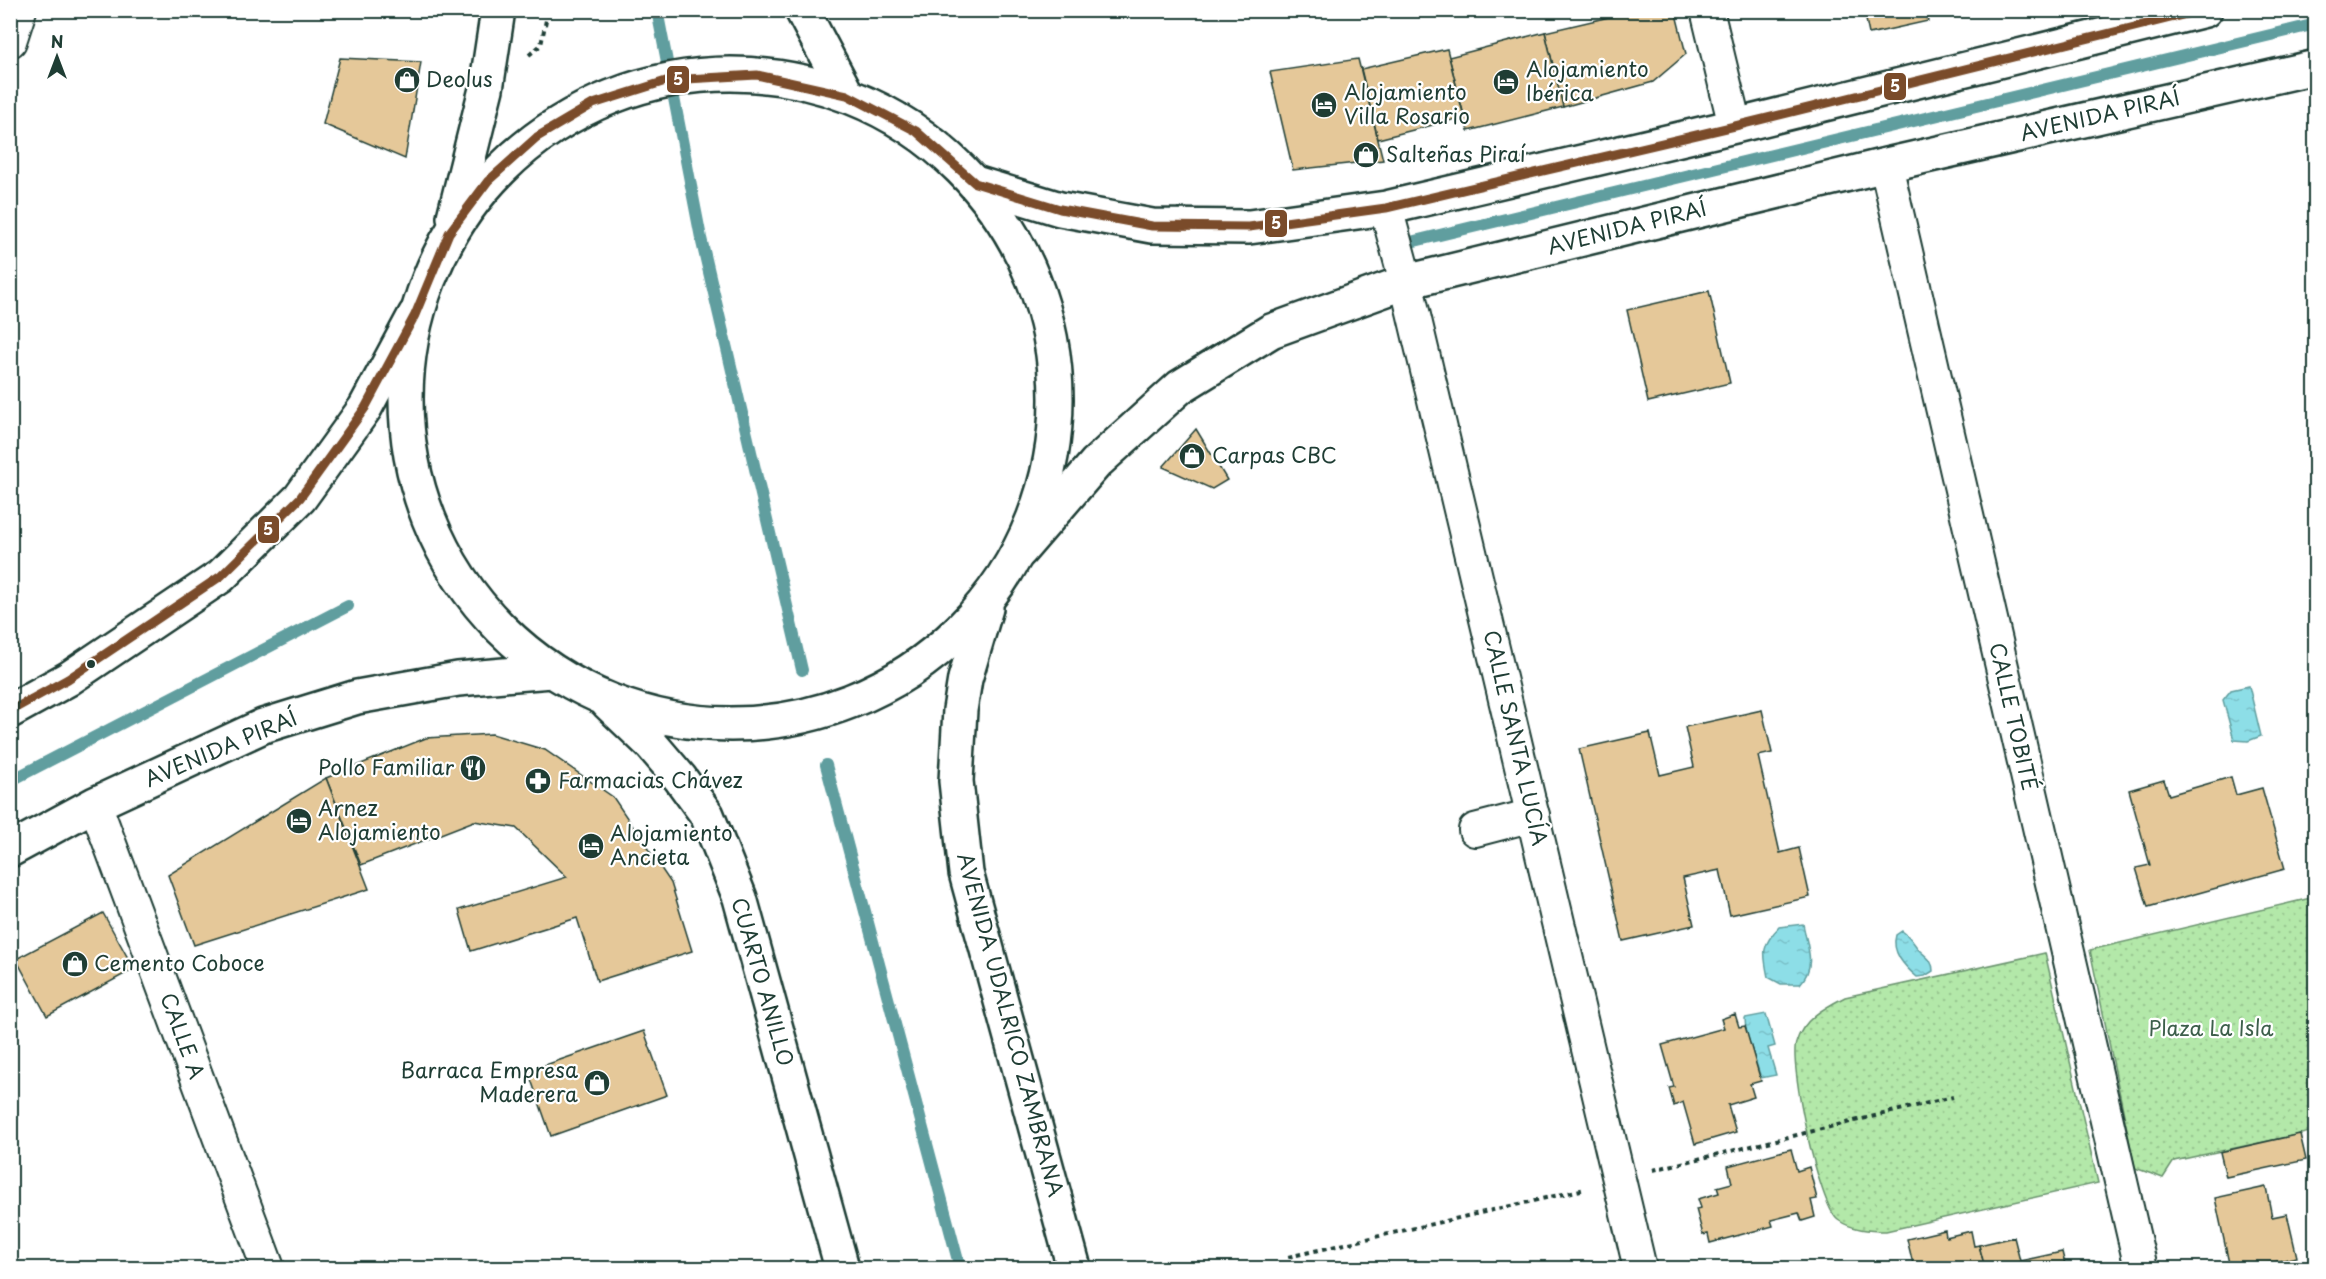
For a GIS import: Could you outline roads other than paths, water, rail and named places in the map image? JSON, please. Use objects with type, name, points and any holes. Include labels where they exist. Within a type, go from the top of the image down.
[{"type":"main road","points":[[10,711],[68,679],[221,576],[306,489],[365,408],[415,315],[449,233],[486,89],[498,10]]},
{"type":"main road","points":[[802,10],[847,94]]},
{"type":"main road","points":[[975,183],[1060,209],[1152,226],[1248,227],[1387,214],[1735,126],[2149,17],[2205,10]]},
{"type":"main road","name":"AVENIDA PIRAÍ","points":[[1020,551],[1096,463],[1180,387],[1272,330],[1405,276],[2316,67]]},
{"type":"main road","points":[[415,315],[404,382],[408,450],[425,515],[456,575],[498,628],[551,671],[602,698],[670,719],[742,724],[816,713],[885,686],[947,644],[987,603],[1020,551],[1048,478],[1058,399],[1048,321],[1020,248],[975,183],[916,131],[847,94],[757,75],[669,80],[593,104],[537,137],[489,181],[449,233]]},
{"type":"main road","name":"AVENIDA UDALRICO ZAMBRANA","points":[[987,603],[965,679],[960,710],[956,781],[966,873],[1074,1269]]},
{"type":"main road","name":"AVENIDA PIRAÍ","points":[[10,850],[95,804],[263,726],[357,697],[458,679],[551,671]]},
{"type":"main road","name":"CUARTO ANILLO","points":[[602,698],[651,744],[707,815],[740,898],[842,1269]]},
{"type":"street","points":[[10,41],[20,10]]},
{"type":"street","points":[[1707,10],[1735,126]]},
{"type":"street","name":"CALLE TOBITÉ","points":[[1886,165],[2141,1269]]},
{"type":"street","name":"CALLE SANTA LUCÍA","points":[[1387,214],[1405,276],[1641,1269]]},
{"type":"street","name":"CALLE A","points":[[95,804],[268,1269]]},
{"type":"street","points":[[1475,830],[1533,815]]},
{"type":"water","points":[[2249,686],[2261,736],[2248,741],[2234,740],[2223,700],[2231,690]]},
{"type":"water","points":[[1803,924],[1809,956],[1808,970],[1800,984],[1781,984],[1768,977],[1766,945],[1779,927]]},
{"type":"water","points":[[1902,931],[1929,959],[1933,971],[1925,976],[1917,977],[1903,963],[1895,947],[1896,935]]},
{"type":"water","points":[[1766,1014],[1775,1046],[1768,1048],[1776,1075],[1761,1078],[1746,1032],[1745,1018]]},
{"type":"waterway","points":[[657,10],[701,238],[802,670]]},
{"type":"waterway","points":[[1398,245],[2316,24]]},
{"type":"waterway","points":[[10,781],[348,606]]},
{"type":"waterway","points":[[826,765],[960,1268]]},
{"type":"place","name":"Deolus","points":[[407,80]]},
{"type":"place","name":"Alojamiento Ibérica","points":[[1506,82]]},
{"type":"place","name":"Alojamiento Villa Rosario","points":[[1324,105]]},
{"type":"place","name":"Salteñas Piraí","points":[[1366,155]]},
{"type":"place","name":"Carpas CBC","points":[[1192,456]]},
{"type":"place","name":"Pollo Familiar","points":[[473,768]]},
{"type":"place","name":"Farmacias Chávez","points":[[538,781]]},
{"type":"place","name":"Arnez Alojamiento","points":[[299,821]]},
{"type":"place","name":"Alojamiento Ancieta","points":[[591,846]]},
{"type":"place","name":"Cemento Coboce","points":[[75,964]]},
{"type":"place","name":"Barraca Empresa Maderera","points":[[597,1083]]},
{"type":"park label","name":"Plaza La Isla","points":[[2211,1029]]}]
